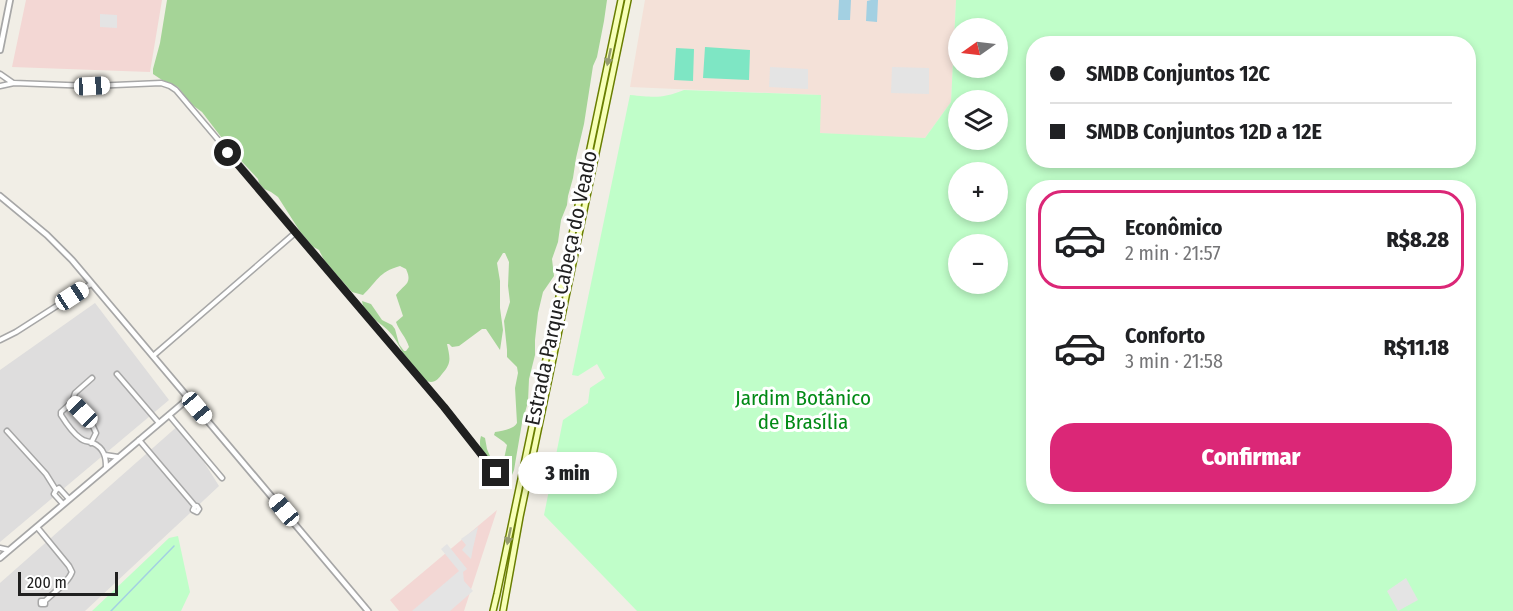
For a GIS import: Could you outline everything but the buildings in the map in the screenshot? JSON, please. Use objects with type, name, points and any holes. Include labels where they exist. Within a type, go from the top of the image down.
[{"type":"main road","name":"Estrada Parque Cabeça do Veado","points":[[493,611],[621,0]]},
{"type":"main road","name":"Estrada Parque Cabeça do Veado","points":[[503,611],[520,517],[628,0]]},
{"type":"main road","points":[[598,108],[606,110]]},
{"type":"main road","points":[[597,116],[604,117]]},
{"type":"street","points":[[0,50],[10,0]]},
{"type":"street","points":[[0,74],[14,83]]},
{"type":"street","points":[[0,86],[14,83],[92,86],[161,83],[176,90],[444,407],[496,473]]},
{"type":"street","points":[[0,196],[57,243],[368,611]]},
{"type":"street","points":[[153,356],[296,233]]},
{"type":"street","points":[[0,340],[91,284]]},
{"type":"street","points":[[117,374],[159,423]]},
{"type":"street","points":[[92,378],[75,393],[72,402],[61,412],[62,417],[81,440],[98,446],[105,455],[106,467]]},
{"type":"street","points":[[1,558],[189,398]]},
{"type":"street","points":[[72,402],[94,426],[96,434],[91,443]]},
{"type":"street","points":[[169,415],[222,478]]},
{"type":"street","points":[[7,431],[41,469],[56,490],[54,494],[63,504]]},
{"type":"street","points":[[139,440],[195,506]]},
{"type":"street","points":[[105,455],[118,457]]},
{"type":"street","points":[[56,490],[59,488],[69,499]]},
{"type":"street","points":[[37,527],[72,572],[70,578],[45,601]]},
{"type":"street","points":[[1,558],[0,549],[9,550]]},
{"type":"shaded area","points":[[26,0],[162,0],[150,72],[12,67]]},
{"type":"shaded area","points":[[645,0],[956,0],[955,18],[948,18],[948,78],[952,78],[952,90],[948,90],[948,106],[925,138],[819,133],[820,95],[630,87]]},
{"type":"shaded area","points":[[100,14],[117,15],[117,28],[100,27]]},
{"type":"shaded area","points":[[770,67],[808,69],[808,89],[769,87]]},
{"type":"shaded area","points":[[892,67],[929,68],[929,94],[891,93]]},
{"type":"shaded area","points":[[95,303],[169,400],[0,542],[0,370]]},
{"type":"shaded area","points":[[180,424],[219,486],[85,611],[0,611],[0,583]]},
{"type":"shaded area","points":[[497,510],[464,611],[399,611],[390,600]]},
{"type":"shaded area","points":[[478,527],[471,559],[462,550],[466,545],[461,539]]},
{"type":"shaded area","points":[[447,544],[467,569],[463,572],[464,581],[473,591],[450,611],[412,611],[459,571],[441,549]]},
{"type":"shaded area","points":[[1406,578],[1418,600],[1398,611],[1387,591]]},
{"type":"green space","points":[[167,0],[607,0],[573,178],[552,259],[554,276],[543,292],[538,313],[528,402],[510,480],[500,476],[480,445],[481,436],[485,438],[492,461],[503,460],[507,445],[494,435],[495,432],[511,428],[517,423],[515,388],[518,373],[517,367],[507,357],[504,321],[510,302],[509,262],[505,253],[497,263],[503,330],[500,350],[486,329],[482,329],[459,346],[452,347],[447,344],[449,363],[447,367],[436,381],[426,381],[410,365],[389,331],[366,311],[362,301],[371,304],[382,320],[392,325],[399,344],[406,351],[409,347],[396,322],[403,316],[396,295],[408,281],[406,269],[400,266],[387,271],[363,295],[352,292],[325,262],[319,250],[308,244],[278,197],[260,187],[258,179],[231,150],[202,112],[191,104],[178,87],[153,74]]},
{"type":"green space","name":"Jardim Botânico de Brasília","points":[[956,0],[1513,0],[1513,611],[637,611],[544,515],[563,420],[588,403],[590,388],[605,378],[597,364],[578,376],[572,375],[630,95],[657,97],[684,90],[821,95],[820,133],[925,138],[948,106],[948,150],[1008,150],[1008,90],[952,90],[952,78],[1008,78],[1008,18],[955,18]]},
{"type":"green space","points":[[705,47],[750,50],[749,80],[703,78]]},
{"type":"green space","points":[[676,48],[694,49],[693,81],[674,80]]},
{"type":"green space","points":[[178,536],[190,592],[181,611],[92,611],[169,538]]},
{"type":"water","points":[[839,0],[851,0],[850,20],[838,20]]},
{"type":"water","points":[[878,0],[877,22],[866,21],[867,1]]},
{"type":"waterway","points":[[111,611],[174,546]]},
{"type":"route","points":[[228,153],[444,407],[496,473]]}]
